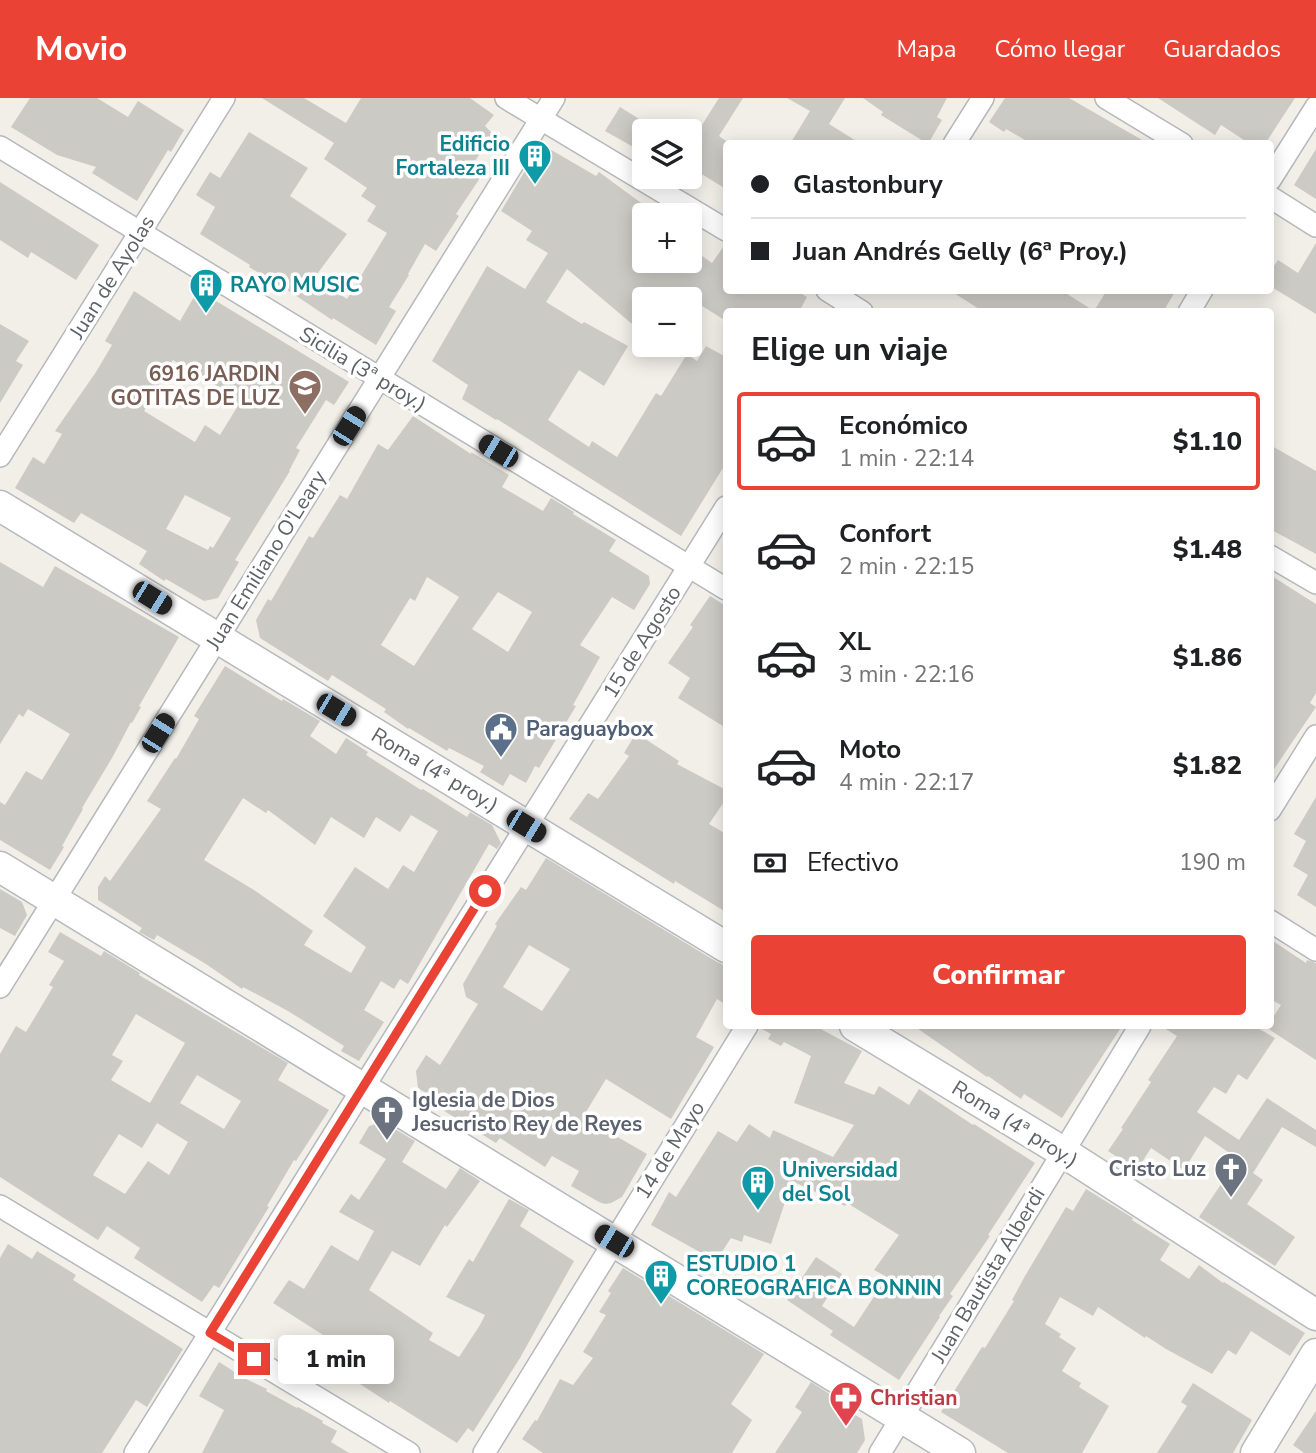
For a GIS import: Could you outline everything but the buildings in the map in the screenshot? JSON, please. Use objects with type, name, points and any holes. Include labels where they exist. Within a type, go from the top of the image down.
[{"type":"street","name":"Juan de Ayolas","points":[[0,456],[224,98]]},
{"type":"street","points":[[506,98],[723,228]]},
{"type":"street","name":"Juan Emiliano O'Leary","points":[[0,987],[554,98]]},
{"type":"street","points":[[957,140],[983,98]]},
{"type":"street","points":[[1106,98],[1175,140]]},
{"type":"street","points":[[1274,174],[1316,107]]},
{"type":"street","name":"Sicilia (3ª proy.)","points":[[0,147],[723,587]]},
{"type":"street","points":[[1274,200],[1316,226]]},
{"type":"street","points":[[835,294],[856,305]]},
{"type":"street","name":"Roma (4ª proy.)","points":[[0,506],[723,945]]},
{"type":"street","name":"15 de Agosto","points":[[135,1453],[723,512]]},
{"type":"street","points":[[1274,558],[1316,583]]},
{"type":"street","points":[[1274,804],[1316,736]]},
{"type":"street","points":[[0,867],[960,1453]]},
{"type":"street","points":[[1274,924],[1316,950]]},
{"type":"street","name":"14 de Mayo","points":[[484,1453],[745,1029]]},
{"type":"street","name":"Roma (4ª proy.)","points":[[860,1029],[1063,1152],[1316,1315]]},
{"type":"street","name":"Juan Bautista Alberdi","points":[[880,1453],[1138,1029]]},
{"type":"street","points":[[0,1206],[410,1453]]},
{"type":"street","points":[[1256,1453],[1316,1354]]},
{"type":"place","name":"Edificio Fortaleza III","points":[[535,186]]},
{"type":"place","name":"RAYO MUSIC","points":[[206,315]]},
{"type":"place","name":"6916 JARDIN GOTITAS DE LUZ","points":[[305,416]]},
{"type":"place","name":"Paraguaybox","points":[[501,759]]},
{"type":"place","name":"Iglesia de Dios Jesucristo Rey de Reyes","points":[[387,1142]]},
{"type":"place","name":"Cristo Luz","points":[[1231,1199]]},
{"type":"place","name":"Universidad del Sol","points":[[758,1212]]},
{"type":"place","name":"ESTUDIO 1 COREOGRAFICA BONNIN","points":[[661,1306]]},
{"type":"place","name":"Christian","points":[[846,1428]]},
{"type":"route","points":[[254,1359],[210,1333],[485,891]]}]
